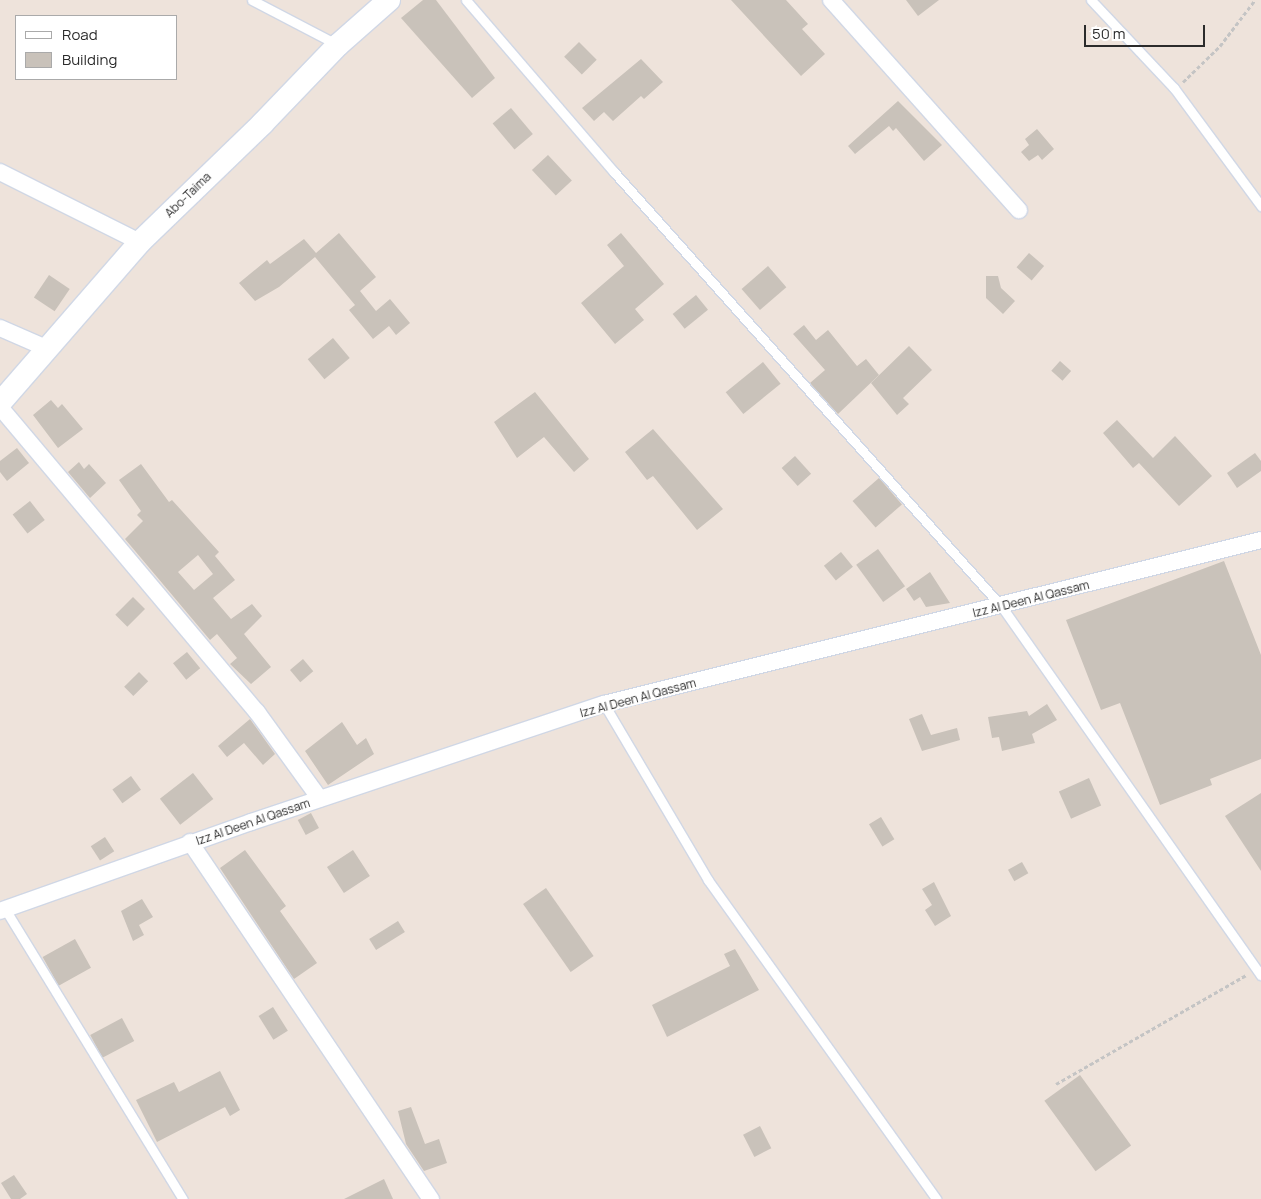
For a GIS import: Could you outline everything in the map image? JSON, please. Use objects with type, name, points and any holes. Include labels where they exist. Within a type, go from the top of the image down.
[{"type":"street","name":"Abo-Taima","points":[[0,405],[46,348],[140,242],[262,124],[338,44],[389,0]]},
{"type":"street","points":[[831,0],[1019,210]]},
{"type":"street","points":[[0,172],[140,242]]},
{"type":"street","points":[[0,328],[46,348]]},
{"type":"street","points":[[0,405],[257,712],[320,799]]},
{"type":"street","name":"Izz Al Deen Al Qassam","points":[[3,910],[190,842],[604,704],[1002,607],[1261,540]]},
{"type":"street","points":[[190,842],[431,1199]]},
{"type":"lane","points":[[252,0],[338,44]]},
{"type":"lane","points":[[466,0],[621,180],[1002,607],[1258,972]]},
{"type":"lane","points":[[1091,0],[1174,88],[1261,206]]},
{"type":"lane","points":[[604,704],[708,880],[936,1199]]},
{"type":"lane","points":[[3,910],[183,1199]]},
{"type":"path","points":[[1174,88],[1220,46],[1255,0]]},
{"type":"path","points":[[1056,1084],[1258,972]]},
{"type":"building","points":[[423,0],[436,0],[495,78],[472,98],[401,18]]},
{"type":"building","points":[[731,0],[786,0],[808,24],[802,29],[825,54],[801,76]]},
{"type":"building","points":[[906,0],[939,0],[918,16]]},
{"type":"building","points":[[579,42],[597,60],[582,75],[564,57]]},
{"type":"building","points":[[641,59],[663,82],[644,99],[641,96],[613,121],[604,112],[594,121],[582,108]]},
{"type":"building","points":[[898,101],[942,145],[924,161],[896,128],[893,131],[889,126],[855,154],[848,146]]},
{"type":"building","points":[[511,108],[533,134],[514,149],[493,123]]},
{"type":"building","points":[[1037,129],[1054,149],[1042,160],[1038,155],[1029,161],[1021,152],[1029,145],[1025,139]]},
{"type":"building","points":[[548,155],[572,181],[556,196],[532,170]]},
{"type":"building","points":[[339,233],[376,277],[360,291],[376,311],[390,299],[410,323],[396,335],[389,326],[373,339],[349,310],[355,305],[315,257],[279,287],[255,301],[239,283],[267,260],[270,264],[304,239],[316,253]]},
{"type":"building","points":[[621,233],[664,284],[635,309],[644,320],[615,344],[581,303],[624,266],[607,245]]},
{"type":"building","points":[[1029,253],[1044,266],[1032,280],[1017,267]]},
{"type":"building","points":[[768,266],[786,287],[760,310],[742,289]]},
{"type":"building","points":[[49,275],[70,289],[55,311],[34,297]]},
{"type":"building","points":[[986,276],[998,276],[1001,288],[1015,301],[1003,314],[986,298]]},
{"type":"building","points":[[696,295],[708,310],[685,329],[673,314]]},
{"type":"building","points":[[804,325],[816,340],[828,330],[857,366],[866,359],[879,375],[838,414],[810,383],[825,370],[793,334]]},
{"type":"building","points":[[333,338],[350,358],[324,379],[308,359]]},
{"type":"building","points":[[909,346],[932,370],[903,398],[909,404],[897,415],[871,383]]},
{"type":"building","points":[[1060,361],[1071,371],[1062,381],[1051,371]]},
{"type":"building","points":[[763,362],[781,384],[743,414],[726,392]]},
{"type":"building","points":[[535,392],[589,459],[574,472],[544,437],[517,458],[494,422]]},
{"type":"building","points":[[51,400],[58,408],[62,404],[83,429],[58,448],[33,415]]},
{"type":"building","points":[[1117,420],[1153,458],[1175,436],[1212,476],[1179,506],[1139,463],[1133,468],[1103,433]]},
{"type":"building","points":[[653,429],[723,509],[697,530],[653,476],[647,480],[625,452]]},
{"type":"building","points":[[17,448],[29,463],[7,481],[0,472],[0,461]]},
{"type":"building","points":[[1255,453],[1261,461],[1261,471],[1237,488],[1227,473]]},
{"type":"building","points":[[795,456],[811,474],[798,486],[782,468]]},
{"type":"building","points":[[79,462],[84,469],[89,464],[106,483],[90,498],[68,472]]},
{"type":"building","points":[[141,464],[169,502],[172,500],[219,552],[215,556],[235,580],[213,598],[231,619],[252,604],[262,616],[244,634],[271,667],[251,684],[230,664],[237,658],[217,634],[210,640],[125,539],[143,521],[137,515],[141,511],[119,480]],"holes":[[[198,555],[213,574],[194,590],[178,572]]]},
{"type":"building","points":[[879,478],[902,504],[876,527],[853,501]]},
{"type":"building","points":[[30,501],[45,520],[27,533],[13,515]]},
{"type":"building","points":[[878,549],[905,586],[883,602],[856,565]]},
{"type":"building","points":[[841,552],[853,567],[836,581],[824,566]]},
{"type":"building","points":[[1224,561],[1261,655],[1261,759],[1210,779],[1212,785],[1160,805],[1120,703],[1101,710],[1066,620]]},
{"type":"building","points":[[930,572],[950,603],[926,607],[920,597],[914,601],[906,589]]},
{"type":"building","points":[[133,597],[145,609],[127,627],[115,615]]},
{"type":"building","points":[[187,652],[200,668],[186,680],[173,663]]},
{"type":"building","points":[[303,659],[313,671],[300,682],[290,670]]},
{"type":"building","points":[[139,672],[148,681],[133,696],[124,687]]},
{"type":"building","points":[[1047,704],[1057,720],[1032,734],[1035,743],[1002,751],[999,737],[992,738],[988,717],[1027,711],[1029,716]]},
{"type":"building","points":[[922,714],[931,735],[957,728],[960,740],[922,751],[909,719]]},
{"type":"building","points":[[250,719],[275,754],[263,765],[244,743],[227,757],[218,746]]},
{"type":"building","points":[[342,722],[357,745],[366,738],[374,754],[328,785],[305,751]]},
{"type":"building","points":[[193,773],[213,799],[180,825],[160,799]]},
{"type":"building","points":[[131,776],[141,790],[122,803],[112,790]]},
{"type":"building","points":[[1089,778],[1101,805],[1071,819],[1059,791]]},
{"type":"building","points":[[1261,793],[1261,871],[1225,816]]},
{"type":"building","points":[[311,813],[319,828],[306,835],[298,820]]},
{"type":"building","points":[[881,817],[894,839],[882,846],[869,824]]},
{"type":"building","points":[[105,837],[114,851],[100,861],[91,846]]},
{"type":"building","points":[[245,850],[286,906],[280,911],[317,963],[294,979],[220,868]]},
{"type":"building","points":[[353,850],[370,876],[344,893],[327,867]]},
{"type":"building","points":[[1022,862],[1028,873],[1014,881],[1008,870]]},
{"type":"building","points":[[934,882],[951,916],[935,926],[925,910],[932,905],[922,889]]},
{"type":"building","points":[[546,888],[594,956],[571,972],[523,904]]},
{"type":"building","points":[[142,899],[153,917],[139,925],[144,935],[133,941],[121,911]]},
{"type":"building","points":[[398,921],[405,932],[376,950],[369,939]]},
{"type":"building","points":[[75,939],[91,968],[59,986],[43,957]]},
{"type":"building","points":[[735,949],[759,990],[667,1037],[652,1005],[730,966],[724,954]]},
{"type":"building","points":[[273,1007],[288,1031],[273,1040],[259,1016]]},
{"type":"building","points":[[122,1018],[134,1041],[102,1058],[90,1035]]},
{"type":"building","points":[[220,1071],[240,1110],[230,1116],[225,1107],[157,1142],[136,1100],[174,1082],[179,1092]]},
{"type":"building","points":[[1080,1075],[1131,1145],[1096,1171],[1044,1101]]},
{"type":"building","points":[[411,1107],[425,1144],[439,1139],[447,1163],[424,1171],[406,1144],[398,1111]]},
{"type":"building","points":[[760,1126],[771,1148],[754,1157],[743,1135]]},
{"type":"building","points":[[14,1175],[27,1194],[20,1199],[11,1199],[1,1183]]},
{"type":"building","points":[[384,1179],[393,1199],[344,1199]]}]
